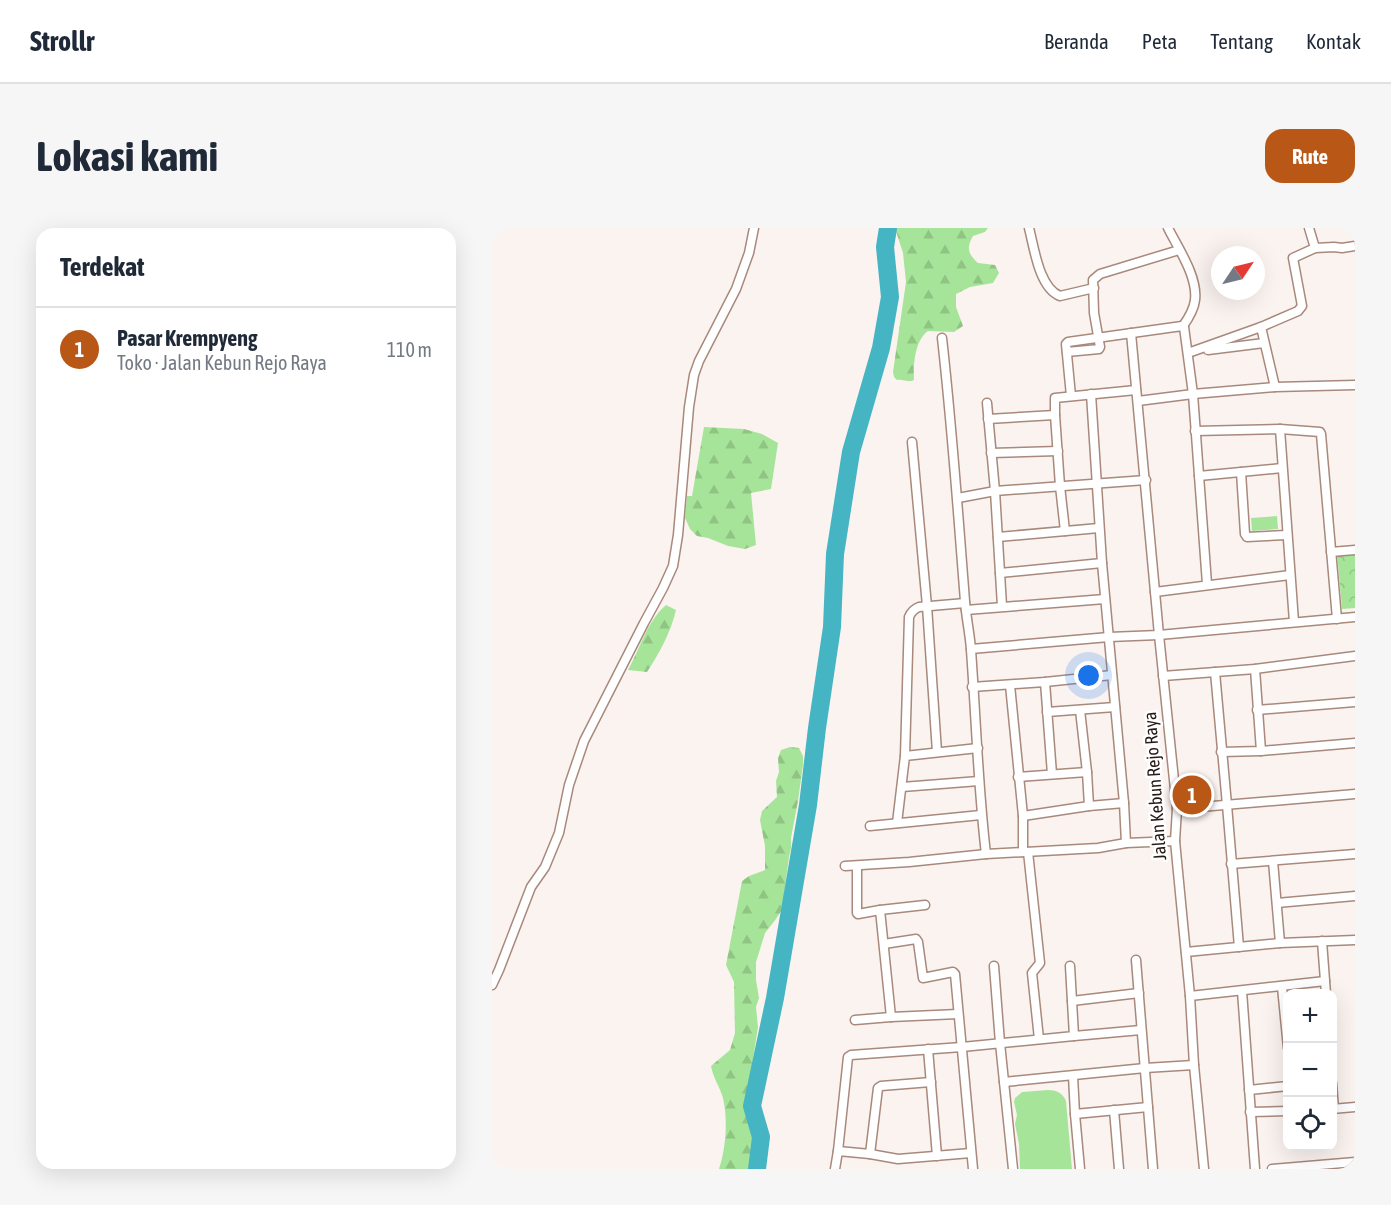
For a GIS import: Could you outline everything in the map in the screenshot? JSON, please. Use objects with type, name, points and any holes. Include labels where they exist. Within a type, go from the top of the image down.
[{"type":"street","points":[[492,985],[531,887],[545,867],[559,833],[569,785],[584,741],[673,566],[694,375],[736,289],[749,253],[754,228]]},
{"type":"street","points":[[1029,228],[1036,260],[1044,280],[1055,294],[1060,296],[1094,288]]},
{"type":"street","points":[[1168,228],[1191,274],[1195,288],[1196,299],[1183,326]]},
{"type":"street","points":[[1309,228],[1315,248]]},
{"type":"street","points":[[1191,352],[1298,311],[1302,306],[1293,259],[1315,248],[1355,246]]},
{"type":"street","points":[[1071,396],[1067,352],[1099,349],[1100,347],[1094,313],[1094,280],[1100,274],[1179,250]]},
{"type":"street","points":[[1098,337],[1183,326]]},
{"type":"street","points":[[1183,326],[1191,352],[1207,584]]},
{"type":"street","points":[[1261,327],[1275,387]]},
{"type":"street","name":"Jalan Kebun Rejo Raya","points":[[1131,333],[1177,809],[1175,841],[1204,1169]]},
{"type":"street","points":[[942,338],[971,649],[981,815],[986,854]]},
{"type":"street","points":[[1191,352],[1264,343]]},
{"type":"street","points":[[1138,401],[1275,387],[1355,385]]},
{"type":"street","points":[[1065,531],[1055,415],[1056,398],[1136,390]]},
{"type":"street","points":[[1091,394],[1099,528],[1126,843]]},
{"type":"street","points":[[987,403],[1002,606]]},
{"type":"street","points":[[988,419],[1055,415]]},
{"type":"street","points":[[1195,431],[1280,429],[1318,431],[1321,434],[1337,619]]},
{"type":"street","points":[[1280,429],[1294,622]]},
{"type":"street","points":[[912,442],[937,752]]},
{"type":"street","points":[[991,453],[1058,450]]},
{"type":"street","points":[[1199,476],[1282,468]]},
{"type":"street","points":[[1241,471],[1247,537],[1287,535]]},
{"type":"street","points":[[958,498],[995,491],[1146,480]]},
{"type":"street","points":[[998,537],[1099,528]]},
{"type":"street","points":[[1331,552],[1355,550]]},
{"type":"street","points":[[1000,573],[1102,563]]},
{"type":"street","points":[[1155,592],[1290,575]]},
{"type":"street","points":[[897,823],[905,756],[909,617],[915,609],[927,606],[1002,606],[1105,599]]},
{"type":"street","points":[[971,649],[1109,637],[1159,636],[1355,617]]},
{"type":"street","points":[[1163,676],[1255,669],[1355,656]]},
{"type":"street","points":[[1255,669],[1261,751]]},
{"type":"street","points":[[1215,672],[1239,947]]},
{"type":"street","points":[[972,687],[1112,675]]},
{"type":"street","points":[[1045,682],[1052,774]]},
{"type":"street","points":[[1010,685],[1026,852],[1040,963],[1032,973],[1039,1039]]},
{"type":"street","points":[[1257,710],[1355,702]]},
{"type":"street","points":[[1047,712],[1115,707]]},
{"type":"street","points":[[1080,710],[1089,806]]},
{"type":"street","points":[[1221,752],[1355,743]]},
{"type":"street","points":[[905,756],[978,748]]},
{"type":"street","points":[[1018,777],[1087,772]]},
{"type":"street","points":[[902,787],[979,781]]},
{"type":"street","points":[[1177,809],[1355,794]]},
{"type":"street","points":[[1023,816],[1124,803]]},
{"type":"street","points":[[870,826],[981,815]]},
{"type":"street","points":[[845,866],[1175,841]]},
{"type":"street","points":[[1231,864],[1355,854]]},
{"type":"street","points":[[1273,861],[1280,943]]},
{"type":"street","points":[[857,866],[856,913],[925,905]]},
{"type":"street","points":[[1277,903],[1355,896]]},
{"type":"street","points":[[880,910],[891,1017]]},
{"type":"street","points":[[884,944],[916,939],[923,978],[952,972],[955,974],[973,1169]]},
{"type":"street","points":[[1186,952],[1280,943],[1355,940]]},
{"type":"street","points":[[1322,941],[1326,989]]},
{"type":"street","points":[[1136,960],[1153,1169]]},
{"type":"street","points":[[994,966],[1013,1169]]},
{"type":"street","points":[[1070,966],[1074,1036]]},
{"type":"street","points":[[1190,996],[1325,981]]},
{"type":"street","points":[[1282,987],[1287,1043]]},
{"type":"street","points":[[1242,991],[1255,1169]]},
{"type":"street","points":[[1072,1001],[1138,993]]},
{"type":"street","points":[[855,1020],[958,1014]]},
{"type":"street","points":[[835,1169],[848,1057],[851,1055],[1141,1030]]},
{"type":"street","points":[[928,1049],[937,1156]]},
{"type":"street","points":[[1004,1082],[1194,1065]]},
{"type":"street","points":[[1073,1076],[1080,1169]]},
{"type":"street","points":[[870,1154],[878,1088],[931,1082]]},
{"type":"street","points":[[1249,1090],[1283,1086]]},
{"type":"street","points":[[1075,1114],[1148,1107]]},
{"type":"street","points":[[1337,1109],[1355,1107]]},
{"type":"street","points":[[1114,1110],[1119,1169]]},
{"type":"street","points":[[1250,1112],[1283,1111]]},
{"type":"street","points":[[838,1151],[898,1159],[971,1154]]},
{"type":"street","points":[[1272,1169],[1355,1162]]},
{"type":"green space","points":[[895,228],[988,228],[985,232],[973,236],[969,244],[969,251],[978,263],[995,265],[999,273],[993,283],[970,287],[956,294],[956,307],[963,326],[954,332],[928,331],[924,335],[916,353],[914,380],[910,381],[897,380],[893,372],[906,282],[903,253]]},
{"type":"green space","points":[[704,427],[744,429],[762,434],[778,443],[771,489],[751,493],[756,545],[745,549],[697,536],[690,529],[685,518],[687,496],[692,496]]},
{"type":"green space","points":[[1277,516],[1278,529],[1252,531],[1251,518]]},
{"type":"green space","points":[[1355,551],[1355,608],[1342,609],[1337,552]]},
{"type":"green space","points":[[666,605],[676,610],[668,635],[656,658],[647,672],[628,670],[649,627]]},
{"type":"green space","points":[[790,747],[799,748],[803,756],[803,765],[783,902],[781,911],[765,933],[756,962],[759,998],[756,1007],[758,1027],[747,1086],[753,1125],[753,1169],[719,1169],[725,1143],[726,1125],[723,1098],[711,1066],[730,1050],[735,1033],[734,982],[726,965],[742,881],[765,870],[765,846],[760,820],[762,811],[777,797],[776,781],[781,750]]},
{"type":"green space","points":[[1048,1090],[1059,1092],[1066,1101],[1072,1169],[1020,1169],[1015,1124],[1017,1115],[1015,1098],[1022,1092]]},
{"type":"waterway","points":[[757,1169],[761,1137],[752,1106],[775,998],[808,805],[832,627],[835,554],[851,452],[881,348],[890,297],[885,247],[888,228]]},
{"type":"place","name":"Pasar Krempyeng","points":[[1192,795]]}]
